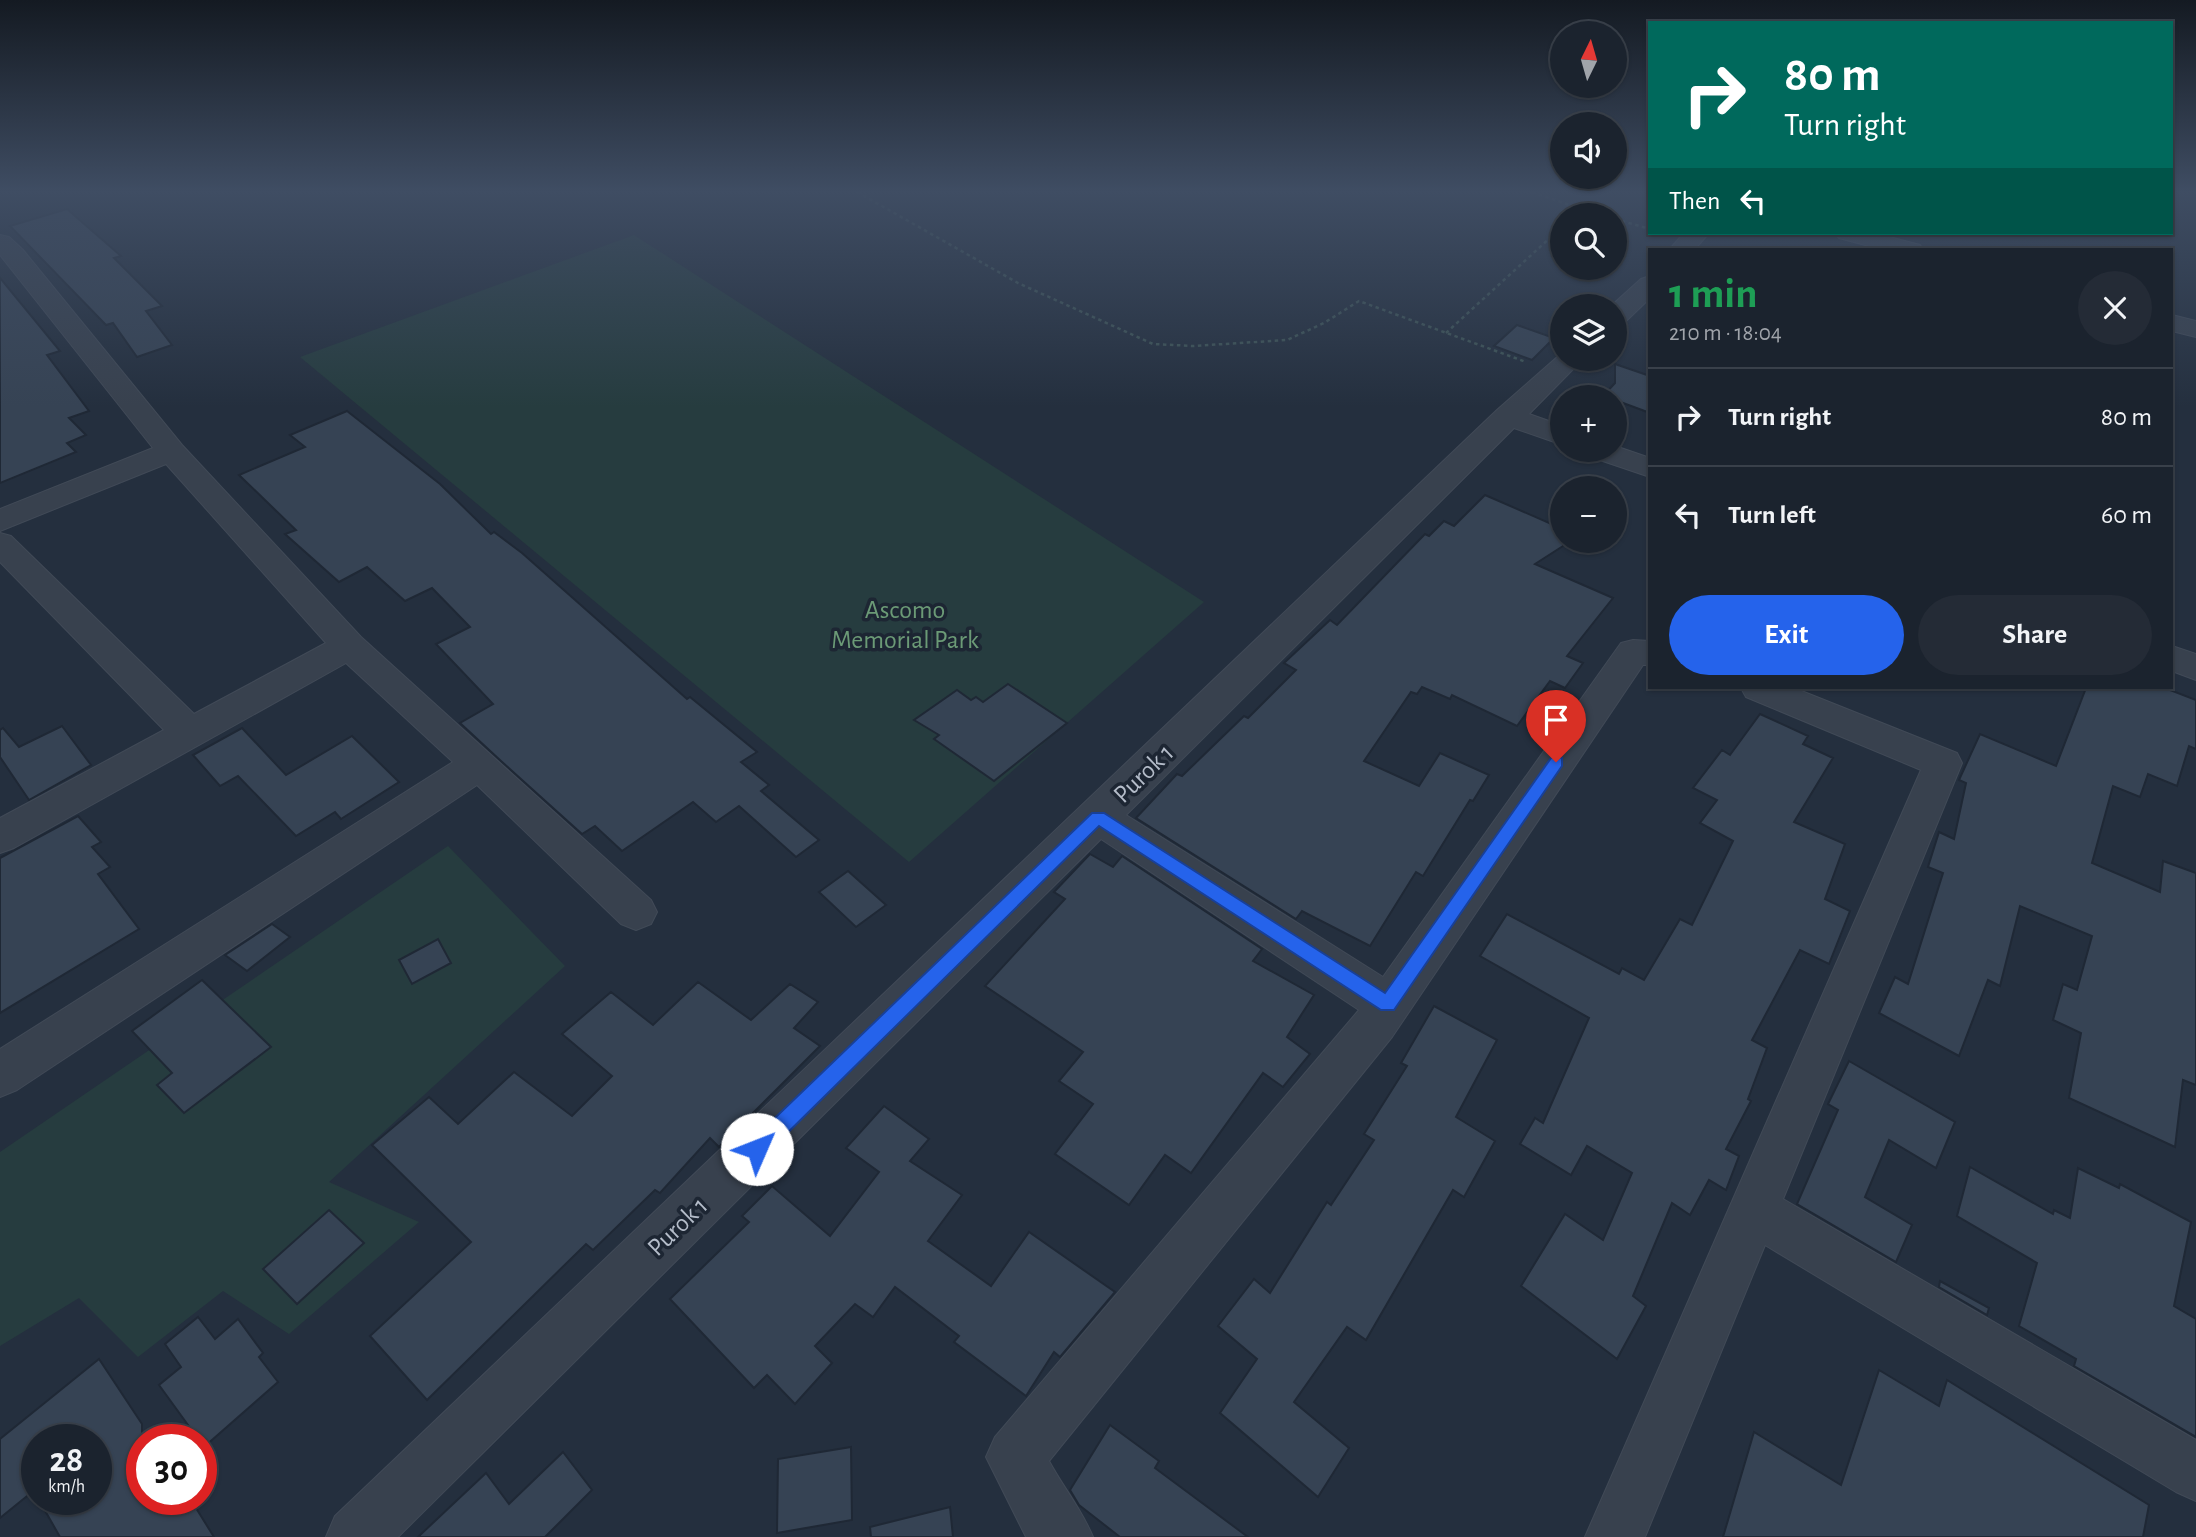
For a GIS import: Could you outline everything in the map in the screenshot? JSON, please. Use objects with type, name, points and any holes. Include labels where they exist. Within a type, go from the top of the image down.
[{"type":"street","points":[[14,264],[171,451],[349,646],[636,912]]},
{"type":"street","points":[[1627,306],[1648,286]]},
{"type":"street","points":[[2173,323],[2196,329]]},
{"type":"street","name":"Purok 1","points":[[356,1537],[1556,371]]},
{"type":"street","points":[[1507,416],[1550,431]]},
{"type":"street","points":[[0,521],[171,451]]},
{"type":"street","points":[[1627,460],[1648,467]]},
{"type":"street","points":[[0,543],[190,733]]},
{"type":"street","points":[[0,836],[349,646]]},
{"type":"street","points":[[1063,1537],[1054,1529],[1015,1457],[1376,1023],[1633,652],[1648,653]]},
{"type":"street","points":[[2173,658],[2196,667]]},
{"type":"street","points":[[1615,1537],[1943,763],[1761,689]]},
{"type":"street","points":[[0,1075],[479,764]]},
{"type":"street","points":[[1098,817],[1388,1004]]},
{"type":"street","points":[[1754,1210],[2196,1472]]},
{"type":"path","points":[[984,264],[1018,283],[1153,344],[1193,346],[1287,340],[1324,323],[1359,300],[1446,333],[1550,363]]},
{"type":"path","points":[[1446,333],[1522,264]]},
{"type":"green space","name":"Ascomo Memorial Park","points":[[555,264],[679,264],[1204,602],[909,862],[300,357]]},
{"type":"green space","points":[[448,846],[565,966],[329,1182],[419,1222],[289,1334],[223,1291],[138,1357],[79,1298],[0,1346],[0,1152]]},
{"type":"building","points":[[47,264],[120,264],[162,306],[146,311],[172,345],[137,357],[113,323],[106,325]]},
{"type":"building","points":[[0,278],[60,351],[47,355],[89,411],[69,418],[86,435],[67,443],[76,452],[0,483]]},
{"type":"building","points":[[1517,325],[1550,337],[1550,342],[1532,360],[1494,346]]},
{"type":"building","points":[[1627,368],[1648,375],[1648,412],[1627,404],[1627,385],[1613,385],[1615,371],[1627,371]]},
{"type":"building","points":[[347,411],[440,484],[491,534],[494,532],[522,553],[687,699],[690,697],[757,752],[741,762],[769,785],[761,791],[819,840],[796,857],[739,806],[716,822],[693,802],[622,851],[595,826],[582,834],[501,761],[460,723],[493,704],[436,644],[470,627],[432,588],[405,601],[367,567],[339,582],[285,534],[296,530],[239,475],[305,447],[290,435]]},
{"type":"building","points":[[1485,495],[1550,523],[1550,553],[1552,553],[1535,564],[1613,598],[1567,656],[1583,663],[1565,688],[1550,681],[1517,726],[1452,695],[1450,699],[1422,687],[1417,694],[1411,692],[1364,761],[1419,786],[1440,753],[1489,775],[1473,801],[1470,800],[1423,876],[1416,872],[1370,946],[1302,911],[1296,919],[1136,818],[1177,774],[1182,776],[1244,716],[1248,718],[1296,670],[1284,663],[1330,620],[1337,625],[1425,534],[1429,536],[1444,521],[1454,526]]},
{"type":"building","points":[[1008,684],[1067,723],[994,781],[934,739],[939,735],[914,720],[957,690],[971,700],[976,697],[983,702]]},
{"type":"building","points":[[2086,689],[2168,689],[2196,700],[2196,749],[2189,746],[2177,786],[2148,774],[2140,797],[2113,786],[2092,863],[2160,892],[2163,861],[2196,873],[2196,1085],[2183,1080],[2175,1147],[2069,1098],[2081,1033],[2053,1020],[2063,984],[2077,990],[2092,936],[2020,906],[2000,986],[1988,980],[1959,1056],[1879,1013],[1895,977],[1908,984],[1943,873],[1928,867],[1939,832],[1954,839],[1966,783],[1959,780],[1980,734],[2056,766]]},
{"type":"building","points":[[1760,714],[1808,736],[1803,744],[1833,758],[1794,822],[1845,844],[1825,899],[1850,911],[1829,964],[1800,950],[1752,1040],[1767,1048],[1748,1099],[1751,1101],[1726,1149],[1739,1156],[1726,1190],[1709,1180],[1690,1215],[1672,1203],[1633,1296],[1646,1306],[1617,1359],[1521,1286],[1565,1214],[1603,1240],[1632,1173],[1587,1146],[1571,1175],[1520,1144],[1535,1118],[1543,1123],[1589,1018],[1480,956],[1507,914],[1619,974],[1622,968],[1644,980],[1680,919],[1692,925],[1733,841],[1700,823],[1717,800],[1693,788],[1722,750],[1730,755]]},
{"type":"building","points":[[62,726],[91,765],[29,800],[0,757],[0,730],[3,728],[19,747]]},
{"type":"building","points":[[242,728],[286,775],[352,736],[399,782],[341,819],[335,812],[296,836],[238,776],[220,786],[193,755]]},
{"type":"building","points":[[78,816],[101,842],[92,847],[110,867],[98,874],[139,929],[0,1013],[0,858]]},
{"type":"building","points":[[1090,854],[1113,867],[1122,856],[1262,949],[1253,961],[1314,995],[1287,1037],[1310,1054],[1283,1087],[1263,1073],[1191,1173],[1165,1155],[1129,1205],[1055,1154],[1093,1104],[1059,1081],[1083,1052],[985,986],[1065,899],[1054,892]]},
{"type":"building","points":[[848,871],[886,905],[856,927],[819,892]]},
{"type":"building","points":[[272,924],[290,937],[247,971],[225,955]]},
{"type":"building","points":[[438,939],[451,963],[412,984],[399,960]]},
{"type":"building","points":[[202,980],[271,1047],[184,1113],[157,1085],[172,1073],[132,1031]]},
{"type":"building","points":[[698,982],[751,1020],[790,984],[818,1002],[794,1028],[820,1046],[719,1147],[710,1138],[660,1193],[655,1190],[593,1250],[586,1244],[427,1400],[370,1336],[471,1242],[372,1145],[429,1097],[458,1124],[514,1072],[572,1116],[612,1076],[562,1034],[611,992],[653,1025]]},
{"type":"building","points":[[1434,1006],[1497,1040],[1456,1117],[1495,1141],[1464,1197],[1453,1190],[1366,1340],[1347,1327],[1294,1402],[1349,1448],[1318,1497],[1220,1413],[1257,1359],[1218,1326],[1254,1279],[1270,1293],[1327,1202],[1331,1205],[1374,1140],[1364,1134],[1407,1066],[1401,1063]]},
{"type":"building","points":[[1849,1061],[1955,1122],[1936,1168],[1889,1140],[1865,1197],[1912,1225],[1896,1262],[1797,1204],[1838,1110],[1828,1104]]},
{"type":"building","points":[[884,1106],[929,1139],[910,1161],[962,1195],[928,1241],[991,1286],[1029,1232],[1115,1292],[1060,1357],[1054,1352],[1026,1396],[954,1342],[959,1336],[895,1287],[873,1317],[855,1304],[815,1346],[832,1363],[795,1404],[767,1375],[754,1388],[670,1299],[749,1222],[742,1216],[772,1186],[830,1236],[879,1172],[846,1148]]},
{"type":"building","points":[[1970,1167],[2053,1214],[2054,1210],[2070,1218],[2078,1168],[2119,1188],[2120,1184],[2191,1222],[2174,1306],[2196,1319],[2196,1437],[2074,1366],[2076,1359],[2019,1326],[2037,1263],[1957,1216]]},
{"type":"building","points":[[329,1210],[364,1243],[297,1304],[263,1269]]},
{"type":"building","points":[[1940,1281],[1989,1308],[1987,1315],[1939,1287]]},
{"type":"building","points":[[198,1317],[215,1339],[238,1319],[263,1353],[259,1357],[278,1382],[217,1436],[217,1424],[187,1424],[159,1385],[181,1367],[165,1344]]},
{"type":"building","points":[[99,1359],[142,1424],[126,1424],[126,1515],[200,1515],[214,1537],[60,1537],[48,1515],[112,1515],[112,1424],[21,1424],[21,1501],[0,1518],[0,1439]]},
{"type":"building","points":[[1879,1370],[1939,1406],[1947,1380],[2149,1505],[2143,1537],[1723,1537],[1754,1432],[1841,1485]]},
{"type":"building","points":[[1110,1425],[1159,1461],[1155,1468],[1248,1537],[1120,1537],[1079,1505],[1070,1490]]},
{"type":"building","points":[[851,1447],[852,1520],[777,1533],[778,1459]]},
{"type":"building","points":[[563,1452],[592,1490],[545,1537],[418,1537],[486,1473],[509,1504]]},
{"type":"building","points":[[950,1507],[953,1537],[871,1537],[870,1527]]},
{"type":"route","points":[[757,1149],[998,916],[1081,830],[1098,817],[1388,1004],[1556,762]]}]
